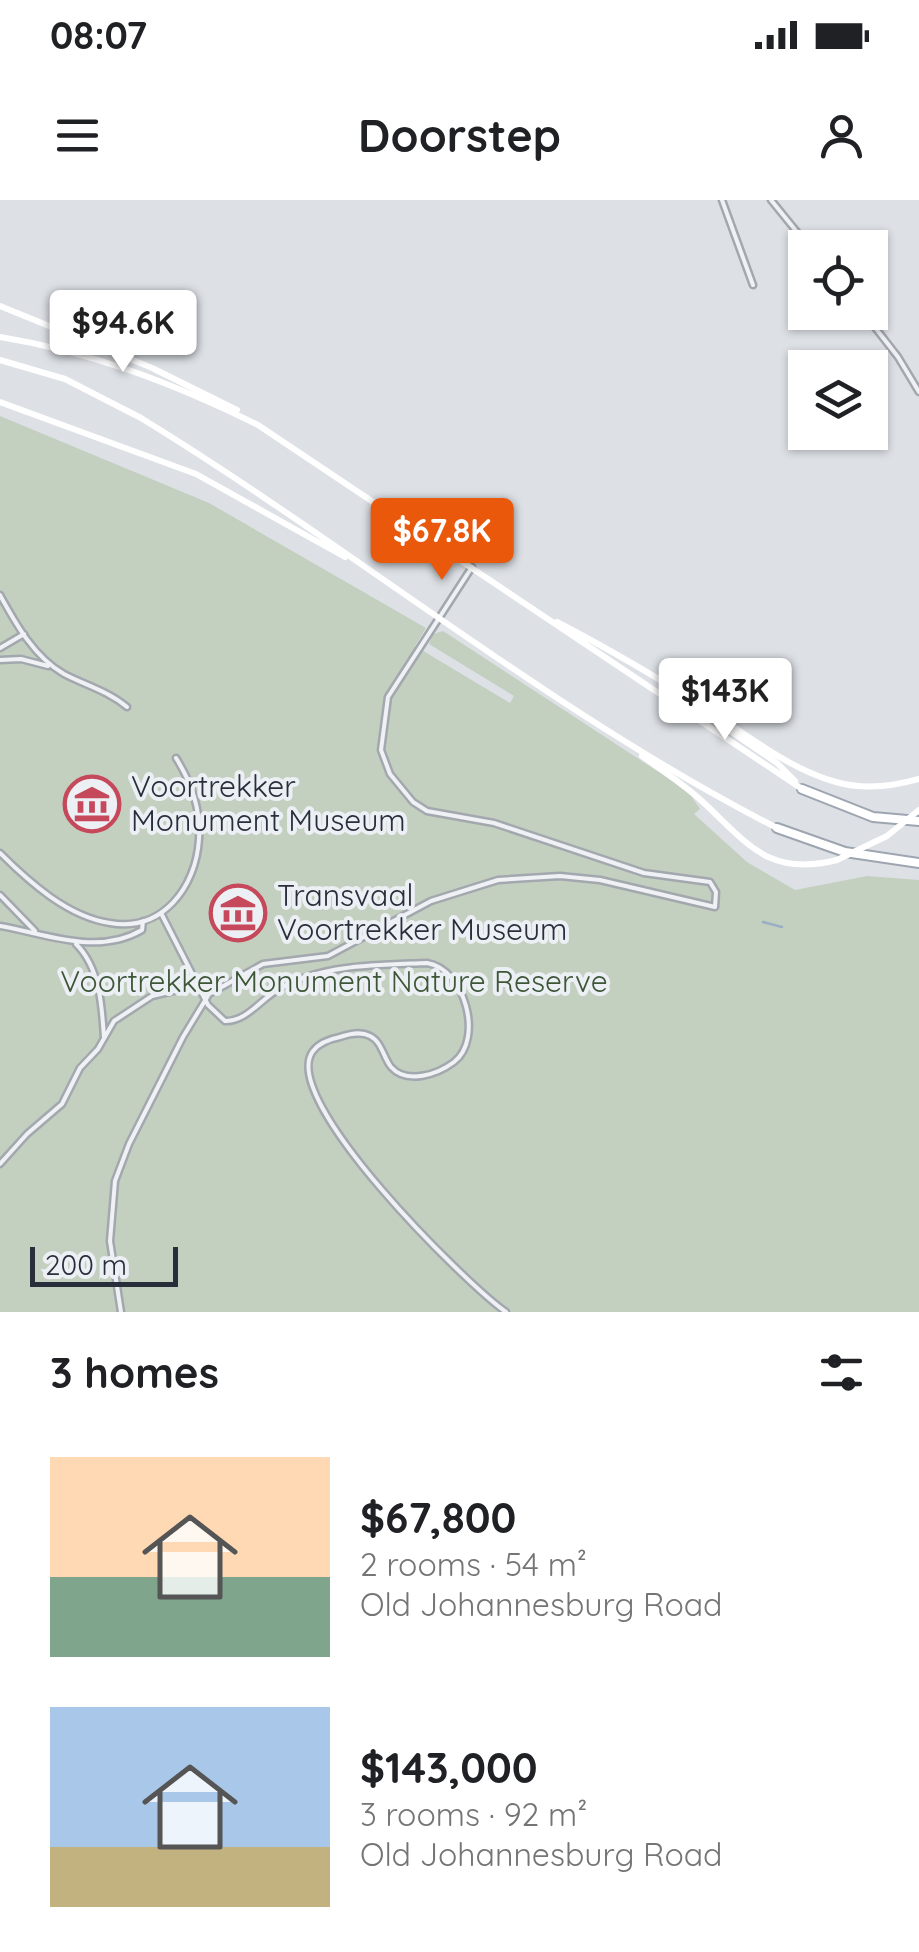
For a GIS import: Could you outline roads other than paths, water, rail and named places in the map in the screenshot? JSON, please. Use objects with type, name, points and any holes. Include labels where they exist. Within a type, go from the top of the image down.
[{"type":"main road","points":[[0,306],[162,373],[230,406],[802,789],[873,816],[919,821]]},
{"type":"main road","points":[[0,337],[122,366],[258,425]]},
{"type":"main road","points":[[0,360],[65,379],[116,403],[680,776],[777,828],[845,852],[919,863]]},
{"type":"main road","points":[[0,402],[196,474],[389,583]]},
{"type":"main road","points":[[542,616],[567,627],[770,751],[818,776],[854,786],[881,787],[919,779]]},
{"type":"main road","points":[[668,686],[778,762],[802,789]]},
{"type":"main road","points":[[571,706],[696,796],[752,850],[783,864],[802,866],[837,860],[887,836],[919,810]]},
{"type":"street","points":[[722,200],[753,285]]},
{"type":"street","points":[[771,200],[795,230]]},
{"type":"street","points":[[876,330],[919,389]]},
{"type":"street","points":[[120,1312],[110,1248],[115,1181],[129,1144],[205,998],[264,964],[328,956],[431,901],[498,880],[560,876],[600,880],[715,907],[716,892],[707,882],[644,872],[505,826],[458,814],[426,811],[413,802],[384,765],[381,750],[385,708],[400,678],[472,568]]},
{"type":"street","points":[[0,595],[24,634],[56,669]]},
{"type":"street","points":[[0,648],[24,634]]},
{"type":"street","points":[[0,660],[21,658],[56,669],[110,694],[127,707]]},
{"type":"street","points":[[0,853],[37,886],[87,916],[115,924],[143,922],[162,915],[176,901],[189,875],[199,837],[189,780],[176,758]]},
{"type":"street","points":[[0,896],[39,934]]},
{"type":"street","points":[[162,915],[205,998],[220,1019],[230,1022],[278,990],[326,972],[427,963],[441,966],[453,976],[465,1008],[468,1034],[464,1050],[449,1065],[423,1075],[404,1075],[390,1066],[375,1040],[366,1034],[354,1034],[318,1046],[309,1059],[308,1074],[323,1108],[390,1201],[457,1272],[506,1312]]},
{"type":"street","points":[[0,926],[74,942],[114,942],[142,930],[143,922]]},
{"type":"street","points":[[74,942],[84,952],[96,978],[104,1038]]},
{"type":"street","points":[[0,1164],[62,1104],[80,1068],[114,1022],[145,1000],[199,984]]},
{"type":"waterway","points":[[763,922],[782,927]]},
{"type":"place","name":"Voortrekker Monument Museum","points":[[92,804]]},
{"type":"place","name":"Transvaal Voortrekker Museum","points":[[238,913]]},
{"type":"park label","name":"Voortrekker Monument Nature Reserve","points":[[334,982]]}]
